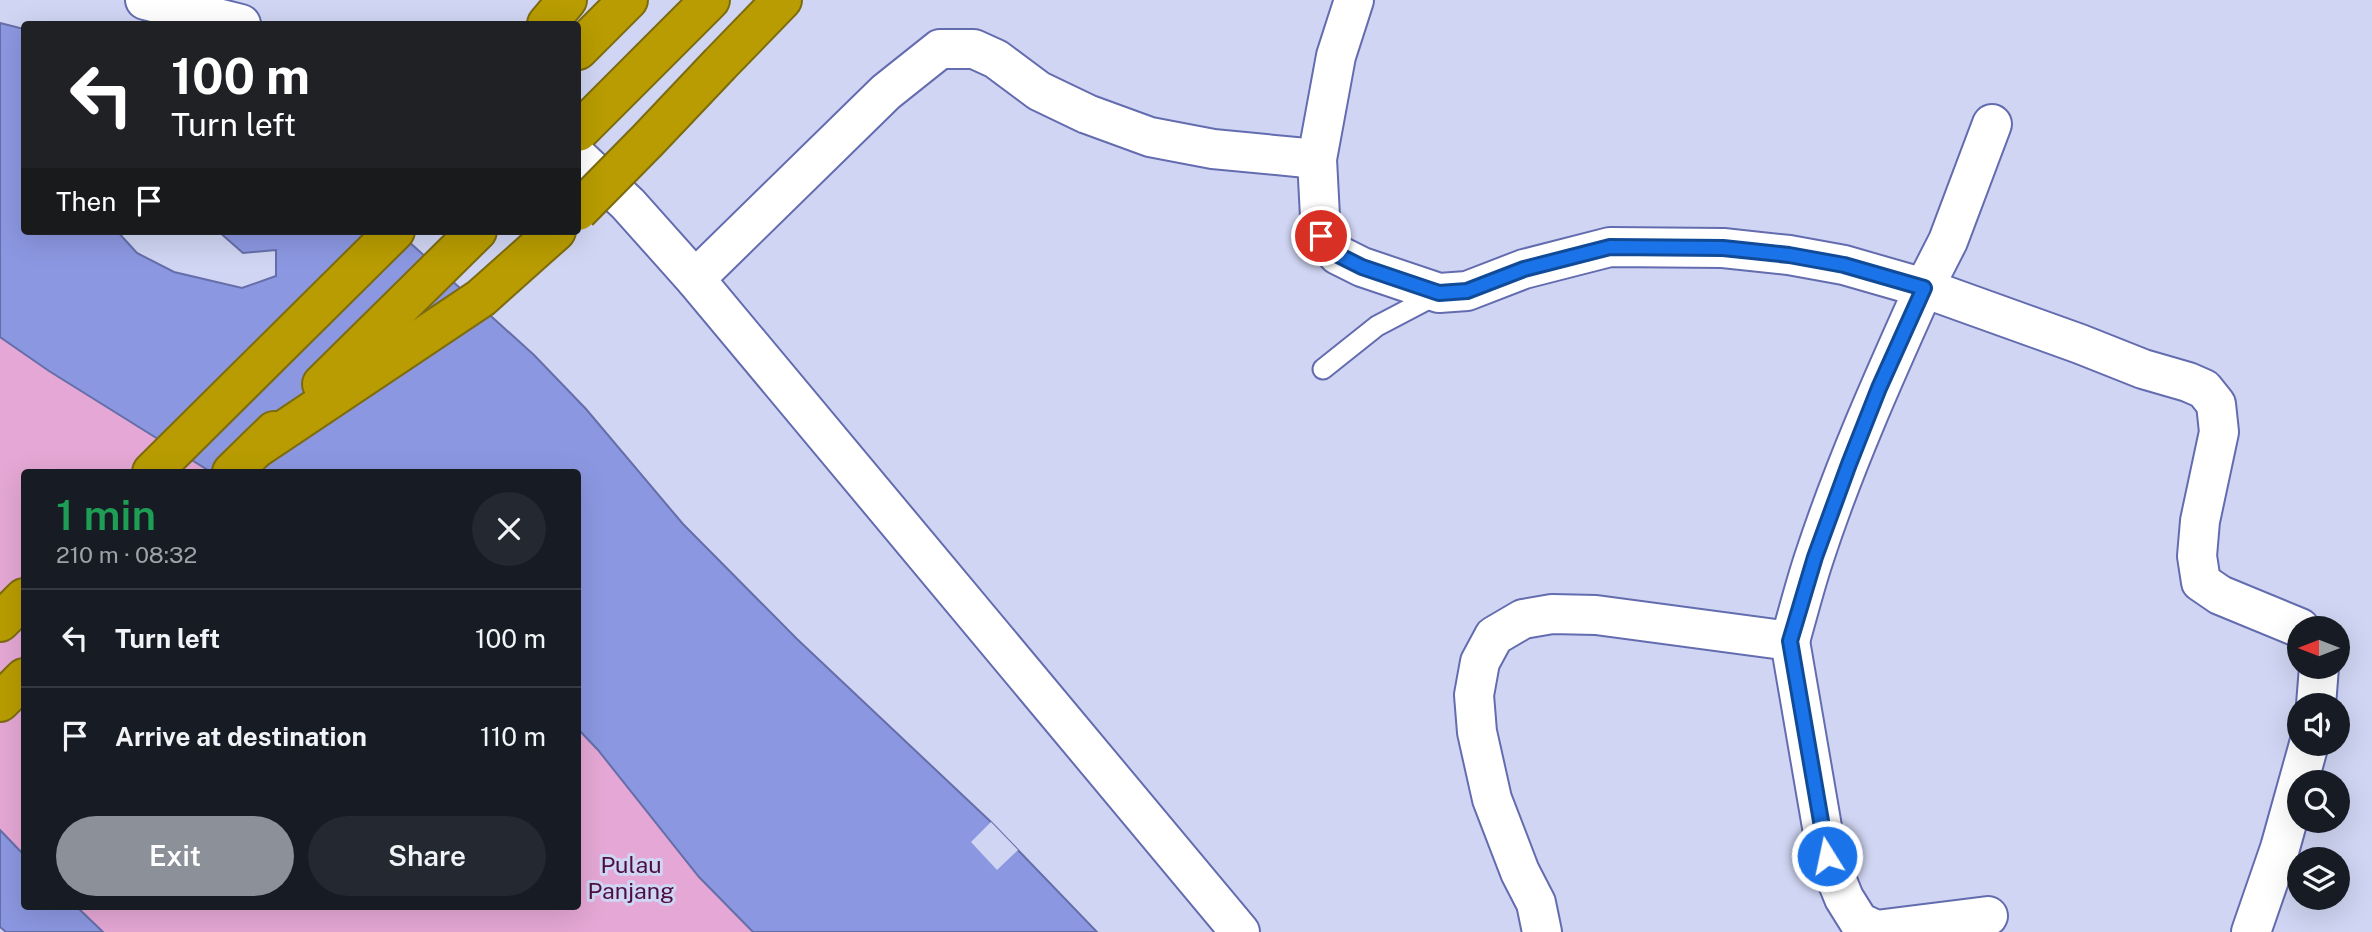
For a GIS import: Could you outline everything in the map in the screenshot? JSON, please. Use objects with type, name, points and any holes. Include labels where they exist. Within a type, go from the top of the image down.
[{"type":"highway","points":[[550,21],[567,0]]},
{"type":"highway","points":[[581,47],[628,0]]},
{"type":"highway","points":[[581,208],[782,0]]},
{"type":"highway","points":[[581,129],[700,11]]},
{"type":"highway","points":[[154,469],[363,235]]},
{"type":"highway","points":[[154,469],[391,235]]},
{"type":"highway","points":[[244,460],[473,235]]},
{"type":"highway","points":[[244,460],[481,298],[552,235]]},
{"type":"highway","points":[[0,622],[21,601]]},
{"type":"highway","points":[[0,702],[21,681]]},
{"type":"street","points":[[145,0],[229,21]]},
{"type":"street","points":[[1354,0],[1336,56],[1317,159],[1321,236],[1338,255],[1362,267],[1439,293],[1467,291],[1524,269],[1610,247],[1723,248],[1789,255],[1844,265],[1924,288],[2143,369],[2188,382],[2204,389],[2216,404],[2219,432],[2200,521],[2197,556],[2201,582],[2220,595],[2287,623]]},
{"type":"street","points":[[695,279],[886,92],[940,49],[974,49],[996,59],[1039,91],[1087,114],[1150,137],[1213,149],[1317,159]]},
{"type":"street","points":[[1988,916],[1876,930],[1859,922],[1844,898],[1827,856],[1790,641],[1815,557],[1849,464],[1879,388],[1948,241],[1992,124]]},
{"type":"street","points":[[581,159],[628,204],[695,279],[1240,932]]},
{"type":"street","points":[[1542,932],[1536,903],[1520,872],[1492,799],[1477,732],[1474,695],[1480,662],[1494,636],[1523,619],[1552,614],[1596,615],[1790,641]]},
{"type":"street","points":[[2251,932],[2280,848],[2306,756]]},
{"type":"lane","points":[[1323,369],[1377,326],[1439,293]]},
{"type":"green space","points":[[0,337],[49,371],[206,469],[21,469],[21,852],[0,830]]},
{"type":"green space","name":"Pulau Panjang","points":[[581,732],[699,877],[753,932],[103,932],[80,910],[581,910]]},
{"type":"water","points":[[0,23],[21,28],[21,235],[121,235],[137,253],[174,272],[242,288],[276,276],[276,250],[243,253],[223,235],[401,235],[534,355],[586,409],[683,524],[797,639],[991,822],[1097,932],[753,932],[699,877],[581,732],[581,469],[206,469],[49,371],[0,337]]},
{"type":"water","points":[[0,830],[21,852],[21,910],[80,910],[103,932],[6,932],[0,927]]},
{"type":"pier","points":[[991,822],[1018,850],[997,870],[971,842]]},
{"type":"route","points":[[1321,236],[1338,255],[1362,267],[1439,293],[1467,291],[1524,269],[1610,247],[1723,248],[1789,255],[1844,265],[1924,288],[1879,388],[1849,464],[1815,557],[1790,641],[1827,856]]}]
